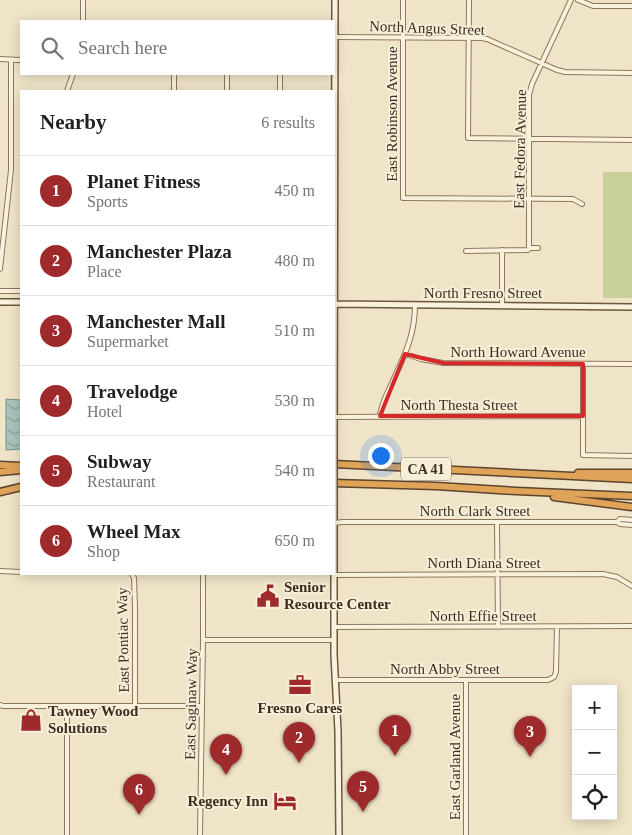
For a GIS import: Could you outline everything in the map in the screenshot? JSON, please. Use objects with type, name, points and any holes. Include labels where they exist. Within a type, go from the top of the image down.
[{"type":"highway","name":"CA 41","points":[[335,464],[632,480]]},
{"type":"highway","points":[[0,465],[20,466]]},
{"type":"highway","points":[[0,472],[20,470]]},
{"type":"highway","points":[[519,473],[632,472]]},
{"type":"highway","name":"CA 41","points":[[335,483],[632,496]]},
{"type":"highway","points":[[0,488],[20,487]]},
{"type":"highway","points":[[0,492],[20,487]]},
{"type":"highway","points":[[516,492],[632,507]]},
{"type":"street","points":[[83,20],[84,0]]},
{"type":"street","points":[[335,0],[335,36]]},
{"type":"street","name":"East Robinson Avenue","points":[[403,0],[403,198],[529,199]]},
{"type":"street","points":[[469,0],[468,138],[632,140]]},
{"type":"street","name":"East Fedora Avenue","points":[[529,248],[530,90],[571,0]]},
{"type":"street","points":[[578,0],[594,6],[632,6]]},
{"type":"street","name":"North Angus Street","points":[[335,36],[481,38],[565,72],[632,73]]},
{"type":"street","points":[[0,60],[20,60]]},
{"type":"street","points":[[0,269],[11,170],[11,60]]},
{"type":"street","points":[[67,90],[73,75]]},
{"type":"street","points":[[174,75],[174,90]]},
{"type":"street","points":[[227,75],[227,90]]},
{"type":"street","points":[[280,75],[280,90]]},
{"type":"street","points":[[334,75],[334,90]]},
{"type":"street","points":[[529,199],[573,199],[582,204]]},
{"type":"street","points":[[466,251],[528,250],[529,248],[538,248]]},
{"type":"street","points":[[502,250],[502,305]]},
{"type":"street","points":[[0,291],[20,291]]},
{"type":"street","points":[[0,302],[20,302]]},
{"type":"street","name":"North Fresno Street","points":[[335,304],[632,307]]},
{"type":"street","points":[[380,416],[382,403],[414,330],[415,305]]},
{"type":"street","name":"North Howard Avenue","points":[[405,354],[443,363],[632,364]]},
{"type":"street","points":[[583,364],[584,455],[632,456]]},
{"type":"street","name":"North Thesta Street","points":[[335,417],[583,416]]},
{"type":"street","name":"North Clark Street","points":[[617,522],[620,519],[632,520]]},
{"type":"street","points":[[497,522],[498,627]]},
{"type":"street","name":"North Clark Street","points":[[335,523],[617,522],[632,525]]},
{"type":"street","points":[[0,571],[20,572]]},
{"type":"street","name":"North Diana Street","points":[[335,575],[603,574],[617,577],[632,586]]},
{"type":"street","name":"East Pontiac Way","points":[[132,575],[135,607],[135,706]]},
{"type":"street","name":"East Saginaw Way","points":[[200,835],[203,575]]},
{"type":"street","points":[[334,575],[339,835]]},
{"type":"street","name":"North Effie Street","points":[[334,627],[632,626]]},
{"type":"street","name":"North Abby Street","points":[[335,680],[548,680],[554,678],[556,672],[557,627]]},
{"type":"street","points":[[203,640],[334,640]]},
{"type":"street","name":"East Garland Avenue","points":[[466,680],[466,835]]},
{"type":"street","points":[[0,705],[202,706]]},
{"type":"street","points":[[67,706],[67,835]]},
{"type":"highlighted area","points":[[405,354],[443,363],[583,364],[583,416],[380,416]]},
{"type":"green space","points":[[603,172],[632,172],[632,298],[603,298]]},
{"type":"water","points":[[6,399],[20,400],[20,449],[6,450]]},
{"type":"place","name":"Senior Resource Center","points":[[268,596]]},
{"type":"place","name":"Fresno Cares","points":[[300,685]]},
{"type":"place","name":"Tawney Wood Solutions","points":[[31,720]]},
{"type":"place","name":"Planet Fitness","points":[[395,756]]},
{"type":"place","name":"Manchester Mall","points":[[530,757]]},
{"type":"place","name":"Manchester Plaza","points":[[299,763]]},
{"type":"place","name":"Travelodge","points":[[226,775]]},
{"type":"place","name":"Regency Inn","points":[[285,801]]},
{"type":"place","name":"Subway","points":[[363,812]]},
{"type":"place","name":"Wheel Max","points":[[139,815]]}]
